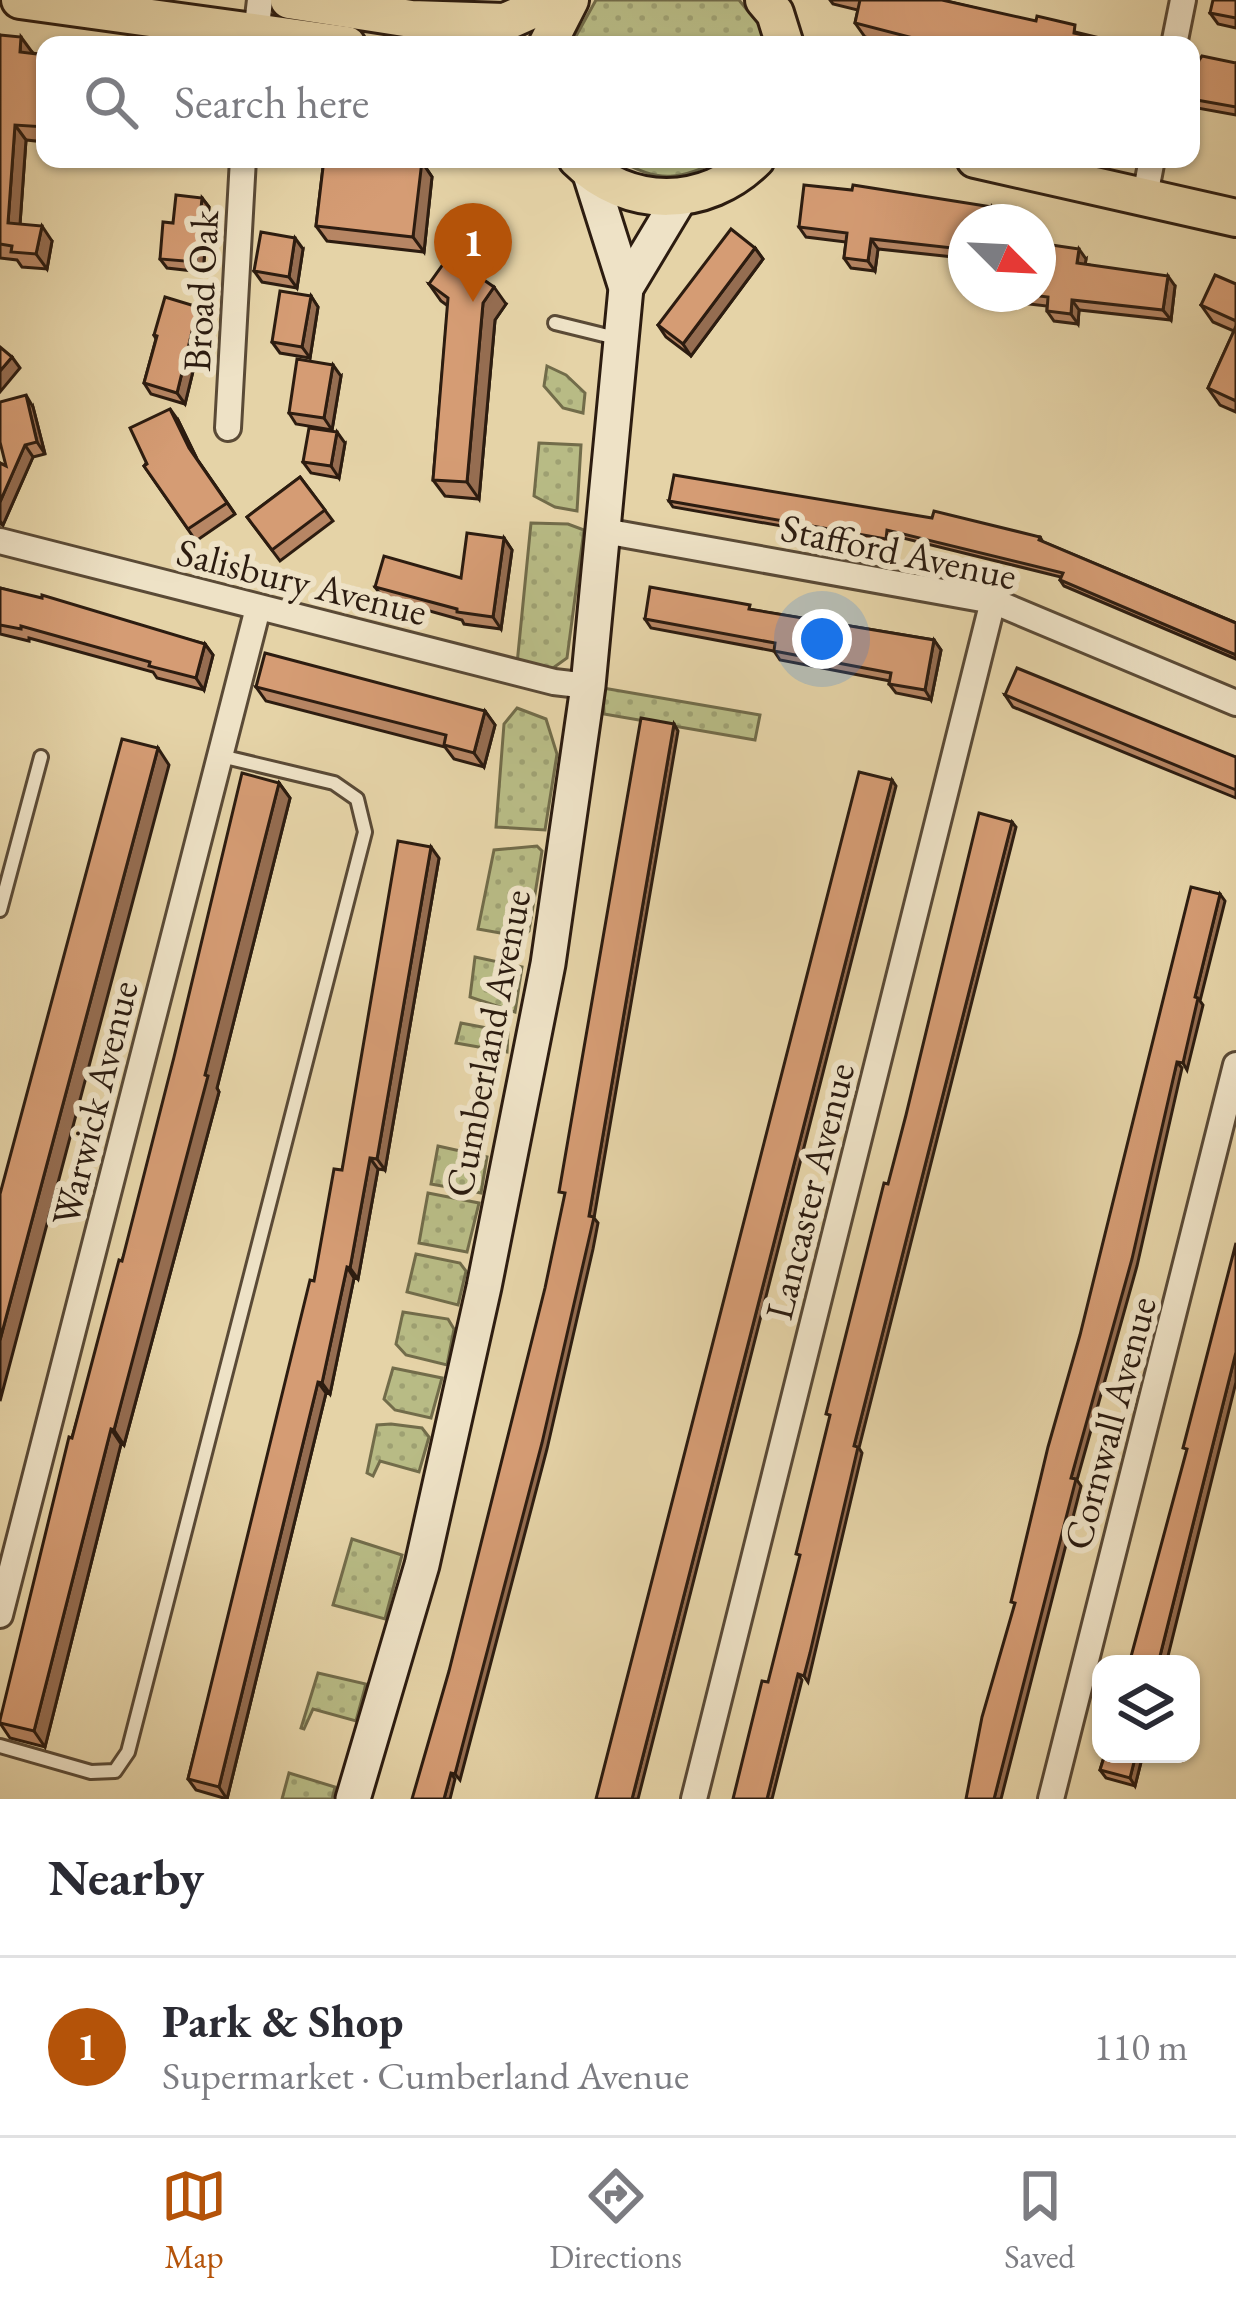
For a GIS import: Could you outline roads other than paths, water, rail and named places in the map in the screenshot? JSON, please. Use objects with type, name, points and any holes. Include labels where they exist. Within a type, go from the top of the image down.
[{"type":"main road","points":[[20,0],[257,25],[306,36]]},
{"type":"main road","points":[[304,1],[411,19],[505,22],[554,0]]},
{"type":"main road","points":[[552,36],[570,0]]},
{"type":"main road","points":[[764,0],[775,13],[782,36]]},
{"type":"main road","points":[[588,168],[632,194],[680,198],[712,190],[747,168]]},
{"type":"main road","points":[[1016,168],[1236,218]]},
{"type":"street","points":[[1176,36],[1183,0]]},
{"type":"street","name":"Broad Oak","points":[[228,428],[242,168]]},
{"type":"street","name":"Cumberland Avenue","points":[[353,1799],[422,1565],[484,1287],[548,964],[588,686],[626,288],[584,168]]},
{"type":"street","points":[[1145,196],[1150,168]]},
{"type":"street","name":"Cumberland Avenue","points":[[626,288],[680,198]]},
{"type":"street","name":"Stafford Avenue","points":[[604,531],[993,602],[1236,703]]},
{"type":"street","name":"Salisbury Avenue","points":[[0,541],[554,682],[588,686]]},
{"type":"street","name":"Lancaster Avenue","points":[[694,1799],[993,602]]},
{"type":"street","name":"Warwick Avenue","points":[[0,1616],[258,608]]},
{"type":"street","name":"Cornwall Avenue","points":[[1051,1799],[1236,1065]]},
{"type":"lane","points":[[555,323],[621,340]]},
{"type":"lane","points":[[0,1746],[91,1772],[115,1771],[128,1752],[365,832],[356,799],[334,783],[221,756]]},
{"type":"lane","points":[[0,910],[41,757]]},
{"type":"place","name":"Park & Shop","points":[[473,302]]}]
